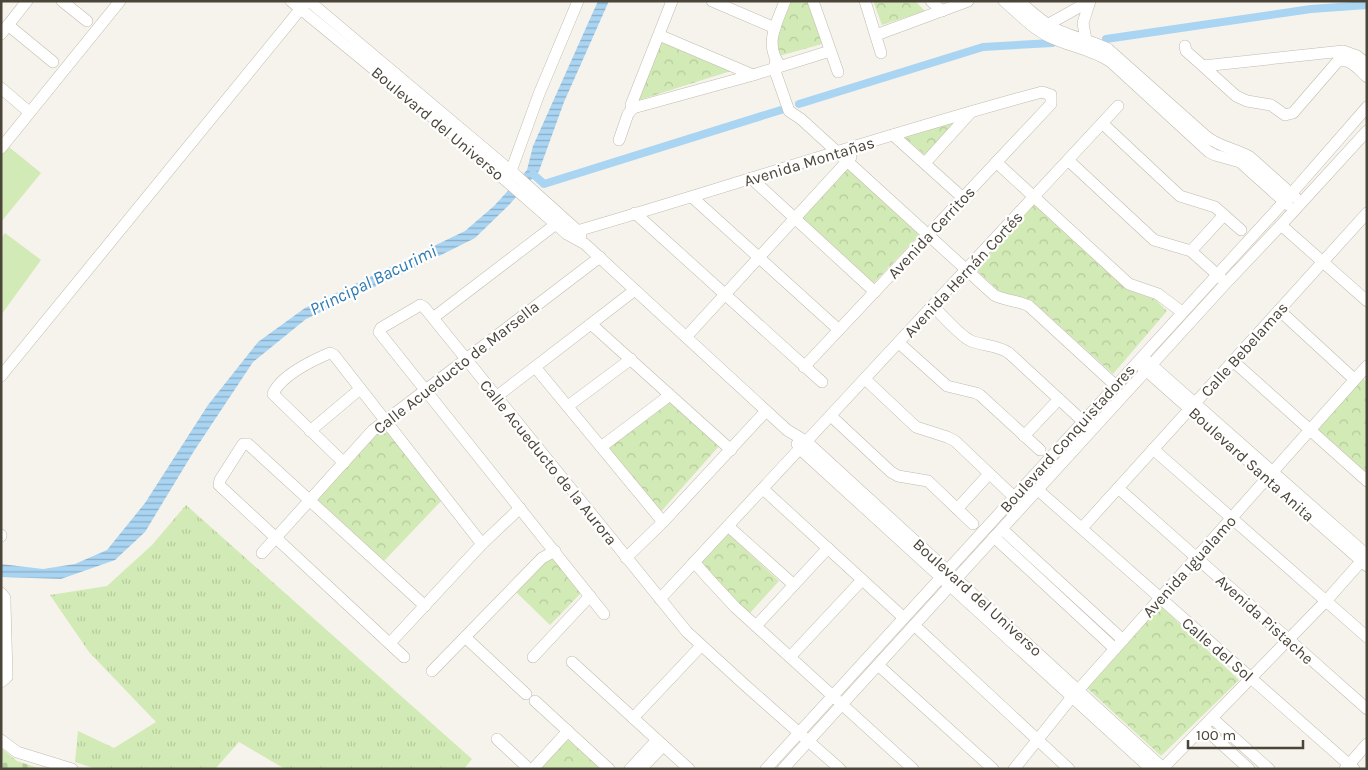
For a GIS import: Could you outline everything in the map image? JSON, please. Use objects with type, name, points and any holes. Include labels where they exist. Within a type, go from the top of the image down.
[{"type":"street","points":[[27,1],[5,29],[53,62]]},
{"type":"street","points":[[62,1],[87,21]]},
{"type":"street","points":[[1,148],[120,1]]},
{"type":"street","name":"Boulevard del Universo","points":[[291,1],[306,4],[514,178],[788,430],[803,446],[1076,694],[1163,768]]},
{"type":"street","points":[[514,178],[539,94],[578,1]]},
{"type":"street","points":[[619,140],[672,1]]},
{"type":"street","points":[[712,1],[775,28]]},
{"type":"street","points":[[785,1],[771,44],[777,64],[801,119],[994,295],[1003,299],[1024,303],[1028,306],[1115,386]]},
{"type":"street","points":[[813,1],[838,72]]},
{"type":"street","points":[[865,1],[881,54]]},
{"type":"street","points":[[931,1],[942,11]]},
{"type":"street","points":[[876,35],[968,1]]},
{"type":"street","points":[[1004,1],[1050,38],[1108,49],[1207,137],[1222,146],[1242,152],[1250,157],[1297,207]]},
{"type":"street","points":[[1019,1],[1047,25],[1084,44]]},
{"type":"street","points":[[1084,44],[1083,23],[1090,1]]},
{"type":"street","points":[[1047,25],[1090,1]]},
{"type":"street","points":[[1,376],[306,4]]},
{"type":"street","points":[[659,35],[754,75]]},
{"type":"street","points":[[1185,46],[1186,51],[1236,96],[1247,101],[1271,105],[1285,115],[1293,113],[1343,56]]},
{"type":"street","points":[[632,107],[754,75],[777,64],[830,51]]},
{"type":"street","points":[[1203,66],[1343,56],[1357,56],[1367,64]]},
{"type":"street","points":[[1343,56],[1367,77]]},
{"type":"street","points":[[1,88],[29,112]]},
{"type":"street","name":"Avenida Montañas","points":[[572,232],[972,111],[1042,92],[1051,95]]},
{"type":"street","name":"Avenida Cerritos","points":[[804,367],[1051,104],[1051,95]]},
{"type":"street","name":"Avenida Hernán Cortés","points":[[660,599],[1118,106]]},
{"type":"street","name":"Boulevard Conquistadores","points":[[783,769],[832,695],[1287,198],[1367,107]]},
{"type":"street","points":[[924,163],[972,111]]},
{"type":"street","points":[[1102,123],[1180,196],[1209,204],[1241,230]]},
{"type":"street","points":[[893,135],[963,198]]},
{"type":"street","name":"Boulevard Conquistadores","points":[[766,769],[842,704],[1226,283],[1365,137]]},
{"type":"street","points":[[686,337],[862,144]]},
{"type":"street","points":[[1068,160],[1154,240],[1191,251],[1226,283]]},
{"type":"street","points":[[996,162],[1129,284],[1158,294],[1182,312]]},
{"type":"street","points":[[751,178],[875,292]]},
{"type":"street","points":[[692,197],[839,330]]},
{"type":"street","name":"Boulevard del Universo","points":[[536,200],[556,224],[572,232]]},
{"type":"street","name":"Calle Bebelamas","points":[[1082,528],[1367,213]]},
{"type":"street","points":[[634,214],[822,382]]},
{"type":"street","points":[[1191,251],[1224,215]]},
{"type":"street","points":[[433,318],[556,224]]},
{"type":"street","points":[[1281,225],[1367,301]]},
{"type":"street","name":"Calle Acueducto de Marsella","points":[[262,553],[373,430],[600,257]]},
{"type":"street","points":[[496,397],[635,290]]},
{"type":"street","name":"Calle Acueducto de la Aurora","points":[[425,389],[379,330],[382,326],[420,305],[424,307],[466,358],[687,632],[840,769]]},
{"type":"street","points":[[933,306],[967,338],[976,343],[1005,350],[1092,430]]},
{"type":"street","points":[[1279,310],[1362,373]]},
{"type":"street","points":[[592,324],[731,450]]},
{"type":"street","points":[[899,343],[947,386],[978,394],[1040,450]]},
{"type":"street","points":[[344,463],[274,395],[274,391],[297,369],[328,354],[334,355],[482,544]]},
{"type":"street","name":"Boulevard Santa Anita","points":[[1139,359],[1365,559]]},
{"type":"street","points":[[568,406],[631,360]]},
{"type":"street","points":[[1233,361],[1367,481]]},
{"type":"street","points":[[535,367],[663,522]]},
{"type":"street","name":"Avenida Igualamo","points":[[1014,769],[1076,694],[1160,598],[1362,373]]},
{"type":"street","points":[[866,379],[916,427],[951,438],[1014,497]]},
{"type":"street","points":[[310,431],[360,389]]},
{"type":"street","points":[[425,389],[537,530],[550,553],[604,614]]},
{"type":"street","points":[[601,447],[670,395]]},
{"type":"street","points":[[1024,436],[1059,399]]},
{"type":"street","points":[[626,558],[663,522],[766,410]]},
{"type":"street","points":[[831,416],[891,472],[898,476],[928,481],[973,524]]},
{"type":"street","points":[[404,657],[220,487],[220,480],[242,444],[248,444],[424,606]]},
{"type":"street","points":[[1153,449],[1367,637]]},
{"type":"street","points":[[957,509],[989,474]]},
{"type":"street","name":"Avenida Pistache","points":[[1118,488],[1367,709]]},
{"type":"street","points":[[763,489],[904,618]]},
{"type":"street","name":"Calle del Sol","points":[[1038,490],[1349,767]]},
{"type":"street","points":[[390,643],[482,544],[520,508]]},
{"type":"street","points":[[728,526],[794,585]]},
{"type":"street","points":[[998,533],[1119,645]]},
{"type":"street","points":[[756,626],[828,548]]},
{"type":"street","points":[[432,670],[550,553]]},
{"type":"street","points":[[1163,768],[1365,559]]},
{"type":"street","points":[[694,562],[723,595],[913,769]]},
{"type":"street","points":[[790,657],[862,580]]},
{"type":"street","points":[[1,593],[5,598],[7,677],[1,682]]},
{"type":"street","points":[[533,658],[590,596]]},
{"type":"street","points":[[914,625],[1070,769]]},
{"type":"street","points":[[465,637],[609,769]]},
{"type":"street","points":[[633,718],[701,646]]},
{"type":"street","points":[[572,662],[689,769]]},
{"type":"street","points":[[878,665],[993,769]]},
{"type":"street","name":"Boulevard del Universo","points":[[1076,694],[1150,769]]},
{"type":"street","points":[[1212,718],[1269,769]]},
{"type":"street","points":[[1203,727],[1249,769]]},
{"type":"street","points":[[533,769],[568,731]]},
{"type":"street","points":[[497,739],[529,769]]},
{"type":"street","points":[[1,740],[17,752],[72,769]]},
{"type":"street","points":[[630,769],[660,743]]},
{"type":"street","points":[[642,769],[660,743]]},
{"type":"street","points":[[1349,767],[1367,744]]},
{"type":"green space","points":[[790,1],[809,1],[822,44],[779,56],[773,39]]},
{"type":"green space","points":[[873,1],[915,1],[925,11],[882,25]]},
{"type":"green space","points":[[660,38],[734,70],[636,101]]},
{"type":"green space","points":[[956,122],[925,155],[902,135]]},
{"type":"green space","points":[[9,147],[41,173],[1,222],[1,156]]},
{"type":"green space","points":[[846,165],[921,233],[873,284],[800,217]]},
{"type":"green space","points":[[1034,202],[1126,289],[1156,300],[1167,311],[1113,374],[1031,300],[1000,292],[973,267]]},
{"type":"green space","points":[[5,233],[41,260],[1,315],[1,238]]},
{"type":"green space","points":[[1361,377],[1367,382],[1367,476],[1315,430]]},
{"type":"green space","points":[[666,397],[719,446],[658,515],[604,445]]},
{"type":"green space","points":[[382,419],[444,498],[384,561],[314,497]]},
{"type":"green space","points":[[186,505],[472,759],[464,769],[285,769],[239,742],[215,769],[96,769],[75,762],[78,731],[114,748],[156,722],[89,652],[50,595],[107,586],[152,545]]},
{"type":"green space","points":[[723,529],[779,581],[749,614],[726,592],[697,557]]},
{"type":"green space","points":[[544,556],[555,558],[582,592],[550,625],[515,591]]},
{"type":"green space","points":[[1160,605],[1239,680],[1161,756],[1087,688]]},
{"type":"green space","points":[[566,738],[601,769],[539,769]]},
{"type":"green space","points":[[1,748],[17,761],[41,769],[1,769]]},
{"type":"water","name":"Principal Bacurimi","points":[[598,1],[609,1],[564,102],[539,171],[509,205],[475,238],[306,319],[253,362],[194,451],[145,532],[115,560],[61,579],[1,577],[1,564],[43,569],[75,564],[107,550],[145,503],[208,405],[258,342],[305,308],[465,231],[494,206],[527,170],[533,146]]},
{"type":"waterway","points":[[1106,39],[1311,9],[1367,5]]},
{"type":"waterway","points":[[799,104],[983,47],[1052,43]]},
{"type":"waterway","points":[[533,174],[544,184],[781,110]]}]
